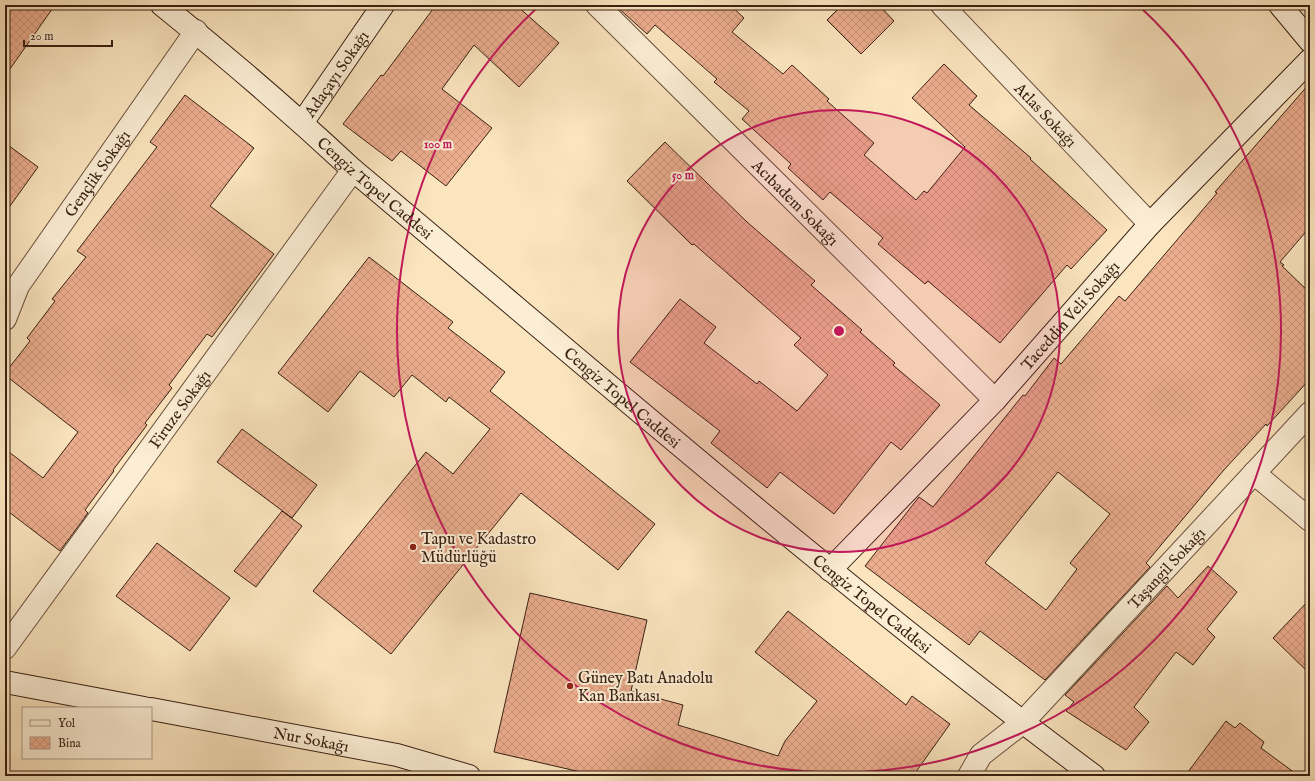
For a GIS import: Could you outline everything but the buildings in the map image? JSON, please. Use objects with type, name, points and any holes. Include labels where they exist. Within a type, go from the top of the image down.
[{"type":"street","name":"Cengiz Topel Caddesi","points":[[162,5],[302,122],[354,170],[830,570],[1022,722],[1094,776]]},
{"type":"street","name":"Adaçayı Sokağı","points":[[302,122],[383,5]]},
{"type":"street","name":"Acıbadem Sokağı","points":[[597,5],[994,400]]},
{"type":"street","name":"Atlas Sokağı","points":[[942,5],[1150,224]]},
{"type":"street","points":[[1280,5],[1310,41]]},
{"type":"street","name":"Gençlik Sokağı","points":[[5,319],[11,283],[196,32]]},
{"type":"street","name":"Taceddin Veli Sokağı","points":[[830,570],[994,400],[1150,224],[1310,60]]},
{"type":"street","name":"Firuze Sokağı","points":[[5,648],[354,170]]},
{"type":"street","name":"Taşangil Sokağı","points":[[970,776],[982,755],[1022,722],[1310,413]]},
{"type":"street","points":[[1254,473],[1310,520]]},
{"type":"street","points":[[5,682],[139,707]]},
{"type":"street","name":"Nur Sokağı","points":[[152,709],[397,756],[469,776]]},
{"type":"place","name":"Tapu ve Kadastro Müdürlüğü","points":[[413,547]]},
{"type":"place","name":"Güney Batı Anadolu Kan Bankası","points":[[570,686]]}]
